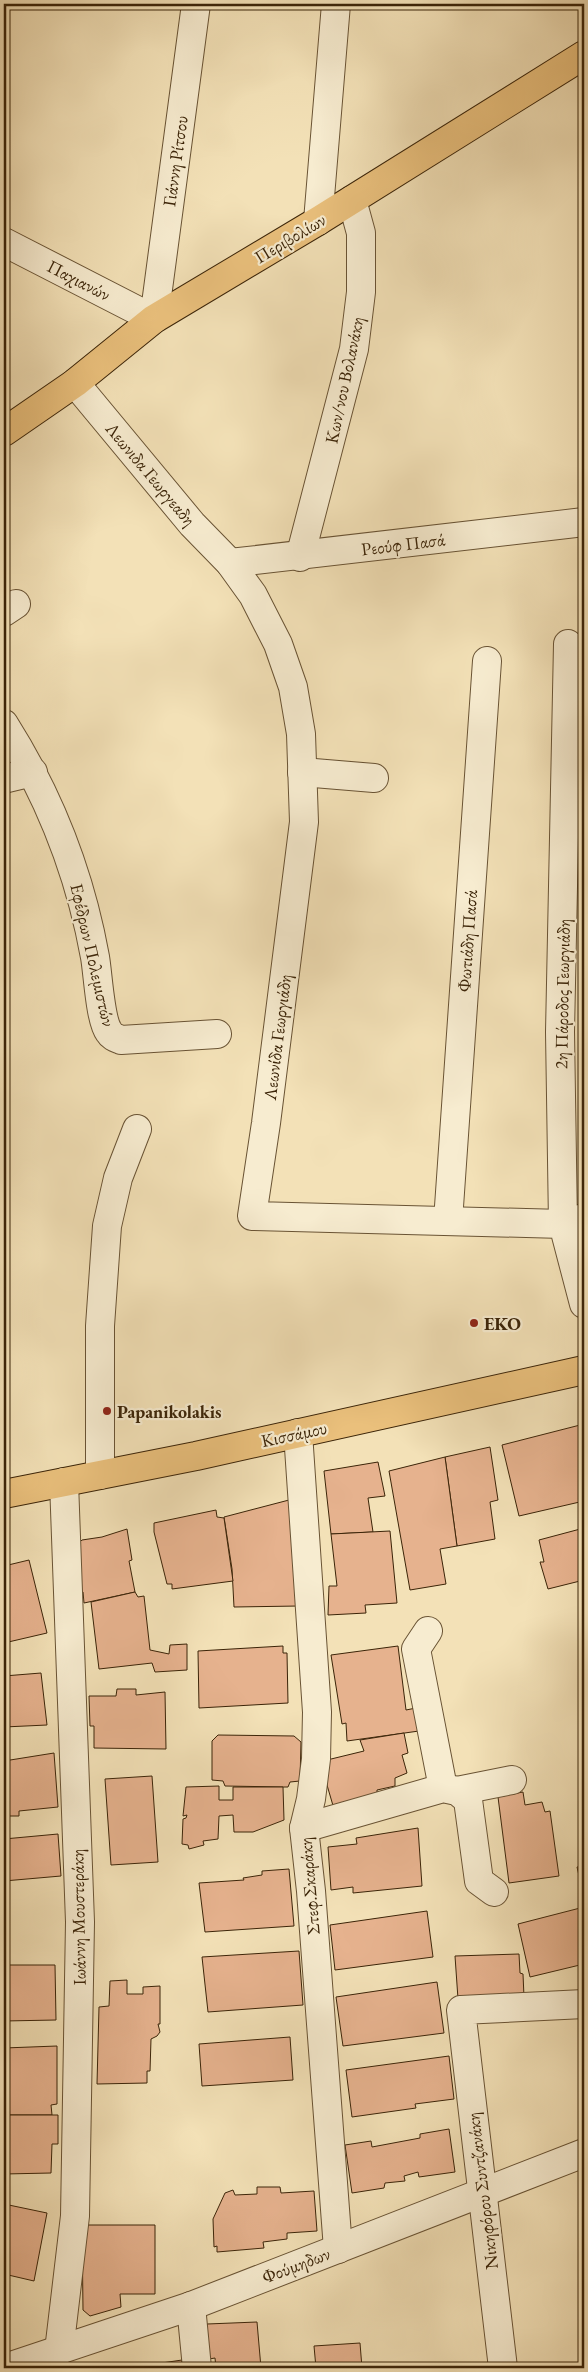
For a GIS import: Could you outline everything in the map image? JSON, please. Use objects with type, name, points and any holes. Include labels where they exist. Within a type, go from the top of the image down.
[{"type":"main road","name":"Περιβολίων","points":[[4,432],[75,383],[154,319],[318,221],[584,55]]},
{"type":"main road","name":"Κισσάμου","points":[[4,1494],[298,1433],[584,1370]]},
{"type":"street","name":"Γιάννη Ρίτσου","points":[[154,319],[196,4]]},
{"type":"street","points":[[318,221],[336,4]]},
{"type":"street","name":"Κων/νου Βολανάκη","points":[[300,557],[354,349],[361,292],[361,233],[352,200]]},
{"type":"street","name":"Παχιανών","points":[[4,242],[154,319]]},
{"type":"street","name":"Λεωνιδα Γεωργεαδη","points":[[75,383],[192,524],[230,563]]},
{"type":"street","name":"Ρεούφ Πασά","points":[[230,563],[300,557],[580,522]]},
{"type":"street","name":"Λεωνίδα Γεωργιάδη","points":[[230,563],[253,595],[278,644],[293,687],[301,734],[303,785],[302,842],[266,1123],[252,1216],[448,1221],[574,1221]]},
{"type":"street","name":"2η Πάροδος Γεωργιάδη","points":[[568,644],[560,1032],[574,1221]]},
{"type":"street","name":"Φωτιάδη Πασά","points":[[448,1221],[486,661]]},
{"type":"street","name":"Εφέδρων Πολεμιστών","points":[[4,724],[33,772],[50,807],[66,849],[85,910],[95,957],[105,1022],[110,1033],[121,1040],[217,1034]]},
{"type":"street","points":[[4,779],[33,772]]},
{"type":"street","points":[[303,785],[374,778]]},
{"type":"street","points":[[100,1474],[100,1326],[107,1226],[118,1178],[137,1129]]},
{"type":"street","points":[[574,1221],[584,1304]]},
{"type":"street","name":"Στεφ.Σκαράκη","points":[[298,1433],[317,1712],[316,1758],[311,1799],[304,1828],[311,1891],[338,2249]]},
{"type":"street","name":"Ιωάννη Μουστεράκη","points":[[59,2351],[75,2216],[80,1922],[64,1482]]},
{"type":"street","points":[[428,1631],[416,1649],[450,1790],[468,1800],[479,1882],[494,1892]]},
{"type":"street","points":[[304,1828],[450,1790],[512,1780]]},
{"type":"street","name":"Νικηφόρου Συντζανάκη","points":[[503,2368],[461,2010],[584,2004]]},
{"type":"street","name":"Φούμηδων","points":[[5,2368],[191,2306],[584,2153]]},
{"type":"street","points":[[191,2306],[197,2368]]},
{"type":"building","points":[[584,1424],[584,1501],[519,1516],[502,1445]]},
{"type":"building","points":[[490,1447],[498,1500],[490,1502],[495,1539],[457,1546],[445,1457]]},
{"type":"building","points":[[445,1457],[457,1546],[440,1549],[446,1584],[410,1590],[389,1471]]},
{"type":"building","points":[[378,1462],[385,1496],[368,1498],[373,1532],[331,1534],[324,1471]]},
{"type":"building","points":[[289,1500],[299,1606],[234,1607],[232,1569],[224,1517]]},
{"type":"building","points":[[216,1510],[217,1517],[224,1518],[233,1581],[172,1589],[172,1584],[167,1584],[154,1532],[154,1523]]},
{"type":"building","points":[[584,1528],[584,1580],[548,1589],[540,1562],[544,1562],[539,1540]]},
{"type":"building","points":[[127,1529],[132,1560],[129,1561],[135,1592],[84,1603],[83,1592],[78,1589],[77,1545],[82,1540],[102,1537]]},
{"type":"building","points":[[390,1531],[397,1603],[365,1605],[366,1613],[328,1615],[329,1586],[337,1586],[331,1534]]},
{"type":"building","points":[[29,1560],[47,1633],[4,1643],[4,1566]]},
{"type":"building","points":[[135,1592],[138,1597],[144,1596],[150,1650],[169,1654],[170,1645],[187,1644],[187,1670],[155,1672],[152,1663],[99,1669],[91,1602]]},
{"type":"building","points":[[283,1646],[283,1653],[287,1653],[288,1703],[199,1708],[198,1651]]},
{"type":"building","points":[[398,1646],[406,1710],[416,1708],[419,1731],[347,1741],[346,1723],[342,1724],[331,1655]]},
{"type":"building","points":[[41,1673],[47,1725],[4,1727],[4,1676]]},
{"type":"building","points":[[117,1689],[136,1689],[136,1695],[165,1692],[166,1749],[94,1748],[94,1726],[90,1726],[89,1696],[116,1696]]},
{"type":"building","points":[[404,1733],[408,1753],[402,1755],[407,1773],[395,1778],[395,1786],[377,1790],[377,1793],[334,1809],[327,1785],[327,1760],[364,1751],[360,1740]]},
{"type":"building","points":[[218,1735],[294,1736],[301,1742],[300,1781],[290,1782],[288,1787],[283,1787],[225,1786],[223,1781],[212,1780],[212,1741]]},
{"type":"building","points":[[54,1753],[58,1807],[19,1811],[19,1816],[4,1816],[4,1761]]},
{"type":"building","points":[[152,1776],[158,1862],[111,1865],[105,1779]]},
{"type":"building","points":[[219,1786],[219,1800],[233,1800],[233,1787],[283,1787],[284,1820],[253,1832],[234,1832],[233,1815],[219,1816],[218,1839],[203,1841],[204,1845],[189,1849],[188,1845],[182,1844],[183,1819],[187,1815],[183,1816],[186,1787]]},
{"type":"building","points":[[523,1792],[525,1805],[542,1802],[545,1812],[550,1811],[559,1876],[509,1883],[498,1797]]},
{"type":"building","points":[[418,1828],[422,1886],[353,1893],[353,1887],[331,1890],[328,1847],[357,1844],[356,1838]]},
{"type":"building","points":[[58,1834],[61,1876],[4,1881],[4,1839]]},
{"type":"building","points":[[584,1866],[584,1898],[577,1867]]},
{"type":"building","points":[[289,1869],[294,1926],[205,1932],[199,1883],[244,1880],[243,1878],[262,1875],[262,1871]]},
{"type":"building","points":[[584,1907],[584,1964],[530,1977],[518,1924]]},
{"type":"building","points":[[427,1911],[433,1957],[335,1970],[330,1925]]},
{"type":"building","points":[[299,1951],[303,2005],[208,2012],[202,1957]]},
{"type":"building","points":[[519,1954],[520,1973],[523,1974],[524,1997],[458,1999],[455,1956]]},
{"type":"building","points":[[4,1965],[55,1965],[56,2020],[4,2021]]},
{"type":"building","points":[[127,1980],[127,1994],[143,1994],[143,1987],[160,1986],[160,2024],[158,2024],[160,2032],[151,2039],[150,2071],[147,2071],[147,2083],[97,2084],[99,2007],[109,2006],[110,1981]]},
{"type":"building","points":[[437,1982],[444,2033],[343,2046],[336,1997]]},
{"type":"building","points":[[290,2037],[293,2080],[202,2086],[199,2044]]},
{"type":"building","points":[[57,2046],[57,2104],[51,2105],[52,2115],[4,2115],[4,2048]]},
{"type":"building","points":[[449,2056],[454,2099],[415,2104],[416,2108],[352,2117],[346,2070]]},
{"type":"building","points":[[4,2115],[58,2115],[58,2144],[52,2144],[51,2173],[4,2174]]},
{"type":"building","points":[[449,2129],[455,2172],[419,2177],[418,2172],[404,2176],[405,2181],[385,2183],[384,2188],[352,2193],[345,2145],[371,2141],[372,2147],[420,2138],[420,2134]]},
{"type":"building","points":[[257,2187],[280,2187],[281,2193],[314,2191],[317,2231],[287,2233],[287,2239],[263,2242],[264,2248],[217,2252],[217,2246],[214,2247],[213,2219],[225,2193],[233,2190],[235,2195],[257,2194]]},
{"type":"building","points":[[4,2204],[47,2213],[34,2281],[4,2274]]},
{"type":"building","points":[[82,2225],[155,2225],[155,2294],[120,2294],[121,2307],[90,2316],[83,2310]]},
{"type":"building","points":[[257,2322],[261,2368],[216,2368],[215,2358],[209,2359],[207,2324]]},
{"type":"building","points":[[360,2343],[362,2368],[316,2368],[314,2346]]},
{"type":"building","points":[[182,2360],[182,2368],[156,2368],[155,2364]]},
{"type":"place","name":"EKO","points":[[474,1323]]},
{"type":"place","name":"Papanikolakis","points":[[107,1411]]}]
